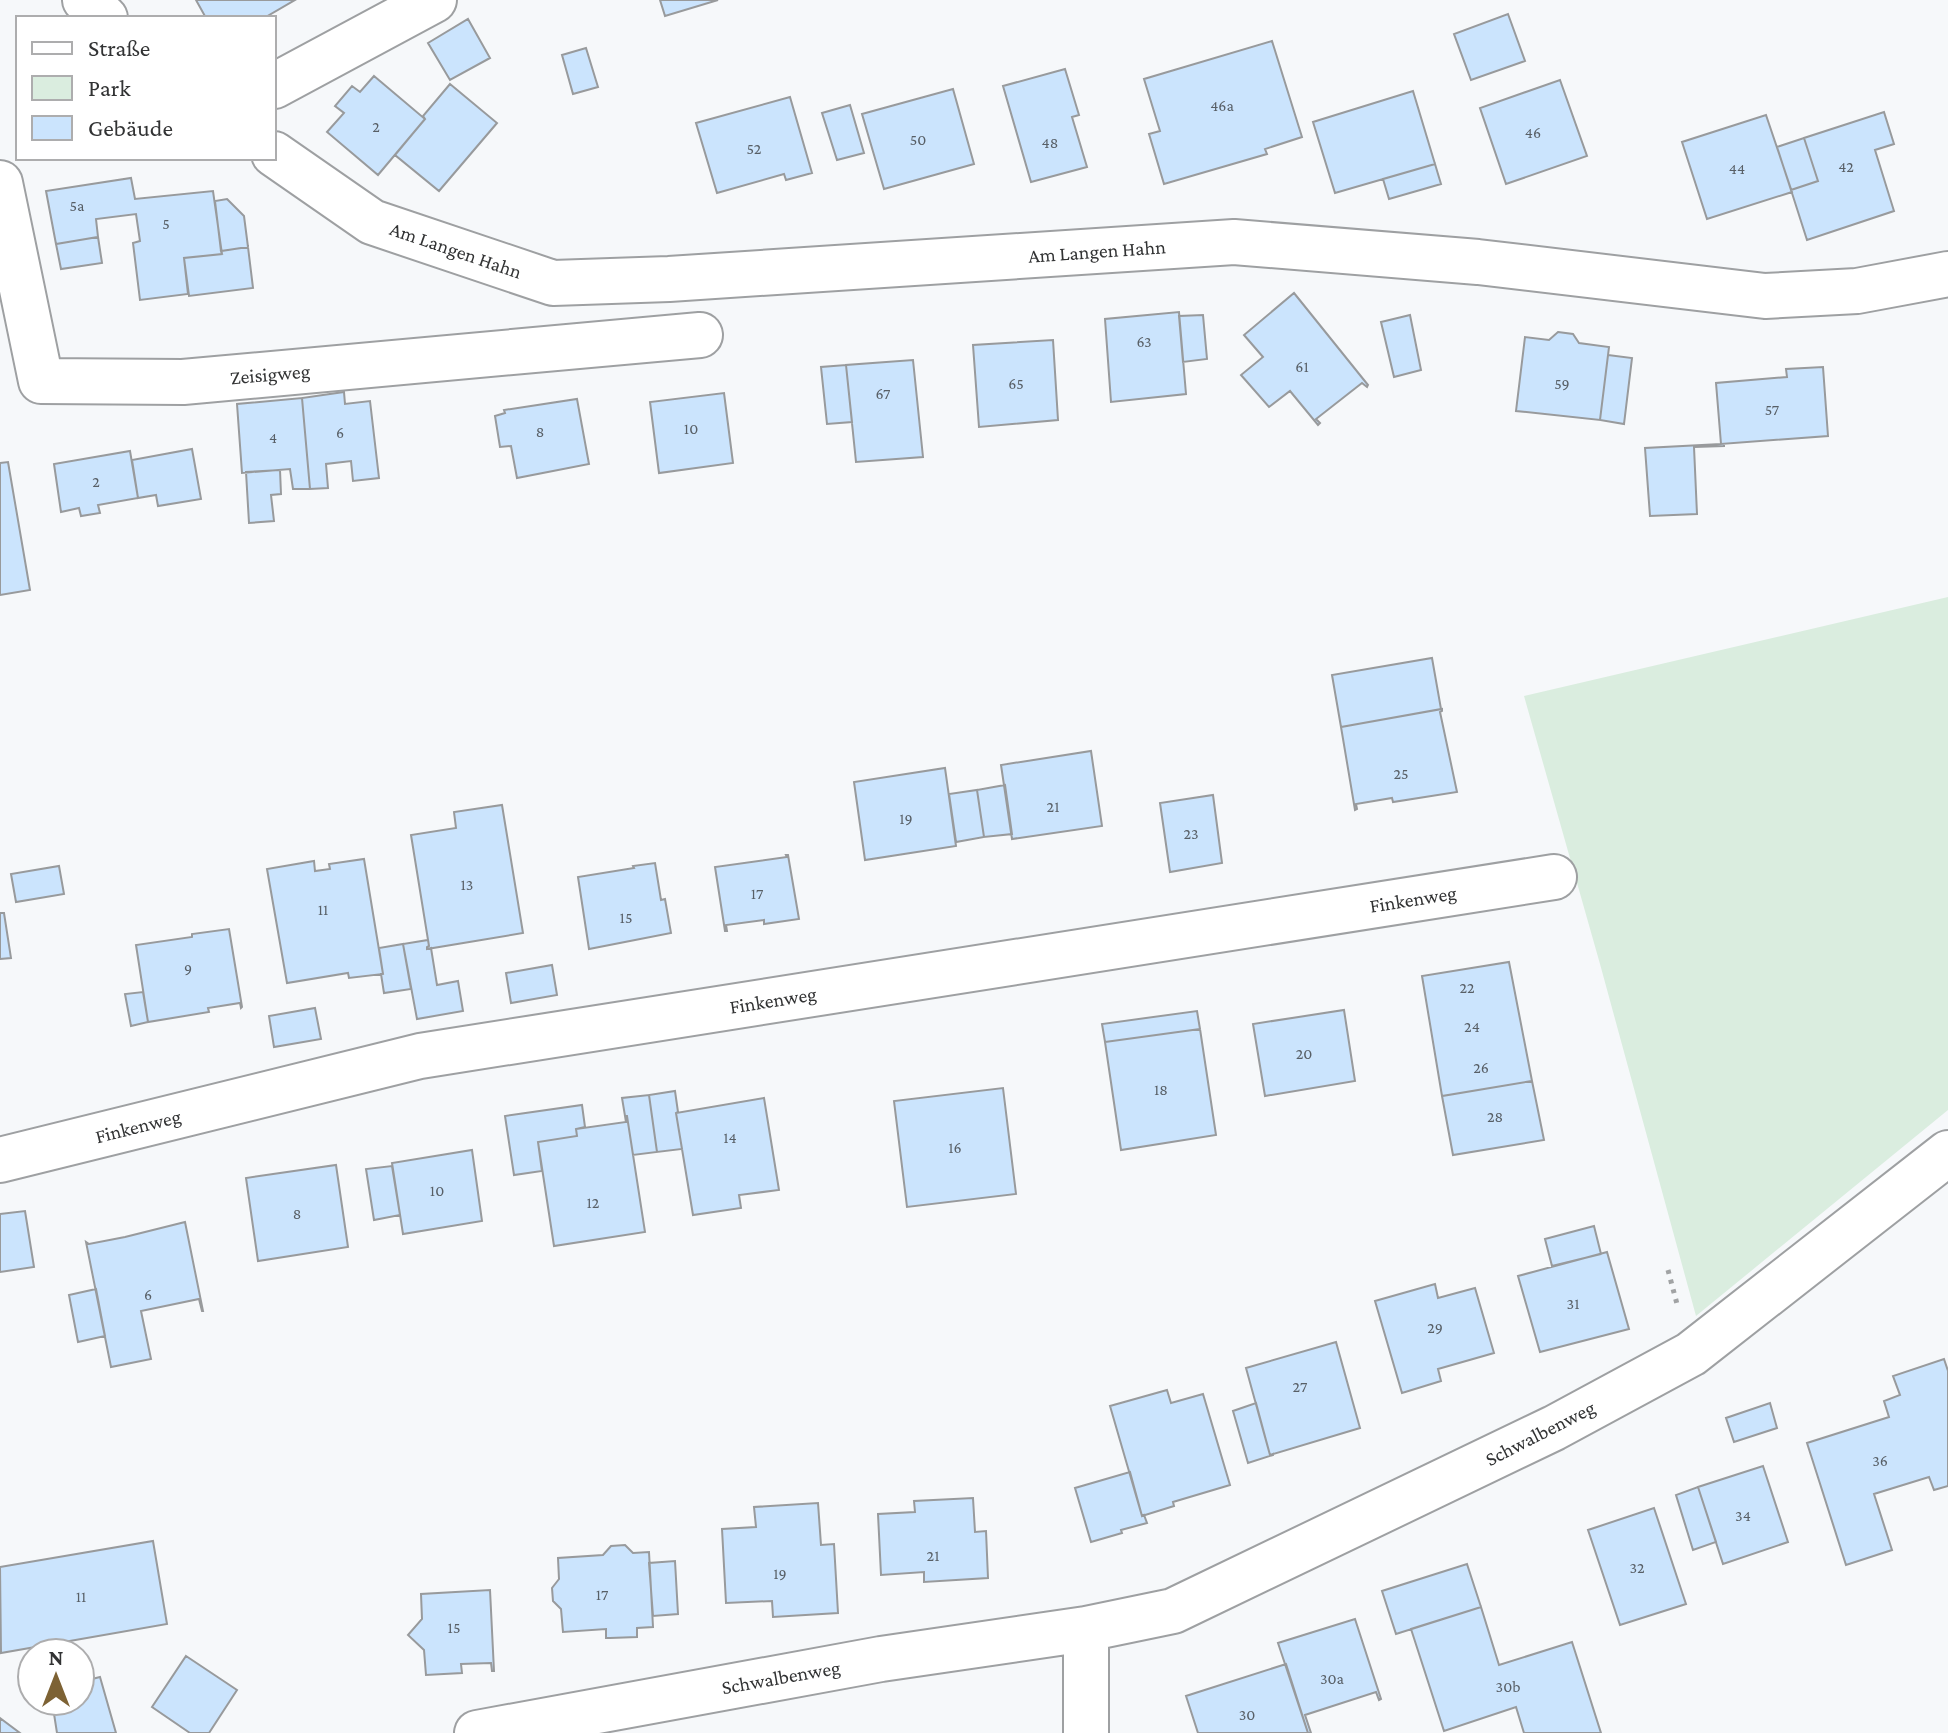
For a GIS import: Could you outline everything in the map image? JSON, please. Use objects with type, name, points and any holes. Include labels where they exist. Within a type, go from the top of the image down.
[{"type":"street","points":[[85,0],[103,16]]},
{"type":"street","points":[[276,85],[434,0]]},
{"type":"street","name":"Am Langen Hahn","points":[[276,155],[372,222],[553,283],[669,279],[1234,242],[1478,262],[1765,296],[1857,291],[1948,274]]},
{"type":"street","name":"Zeisigweg","points":[[0,183],[41,381],[183,382],[700,335]]},
{"type":"street","name":"Finkenweg","points":[[0,1160],[420,1056],[1554,877]]},
{"type":"street","name":"Schwalbenweg","points":[[477,1733],[881,1659],[1086,1629],[1173,1611],[1554,1428],[1691,1354],[1948,1153]]},
{"type":"street","points":[[1086,1629],[1086,1733]]},
{"type":"green space","points":[[1948,597],[1948,1110],[1696,1316],[1524,696]]},
{"type":"building","points":[[196,0],[295,0],[267,16],[205,16]]},
{"type":"building","points":[[660,0],[718,0],[665,16]]},
{"type":"building","points":[[1508,14],[1525,61],[1471,80],[1454,34]]},
{"type":"building","points":[[468,19],[490,58],[450,80],[428,43]]},
{"type":"building","points":[[1272,41],[1302,137],[1265,149],[1267,154],[1164,184],[1149,134],[1160,131],[1144,79]]},
{"type":"building","points":[[586,48],[598,87],[573,94],[562,55]]},
{"type":"building","points":[[1065,69],[1079,115],[1072,117],[1087,167],[1031,182],[1003,86]]},
{"type":"building","points":[[374,76],[425,119],[378,175],[327,132],[344,113],[335,106],[352,86],[360,92]]},
{"type":"building","points":[[1560,80],[1587,156],[1506,184],[1480,108]]},
{"type":"building","points":[[450,84],[497,123],[439,191],[395,155]]},
{"type":"building","points":[[953,89],[974,164],[884,189],[862,114]]},
{"type":"building","points":[[1413,91],[1435,164],[1335,193],[1313,122]]},
{"type":"building","points":[[790,97],[812,173],[786,180],[784,174],[717,193],[696,123]]},
{"type":"building","points":[[850,105],[864,153],[837,160],[822,113]]},
{"type":"building","points":[[1884,112],[1894,144],[1875,150],[1894,211],[1807,240],[1791,190],[1818,181],[1804,138]]},
{"type":"building","points":[[1766,115],[1792,192],[1707,219],[1682,142]]},
{"type":"building","points":[[1804,138],[1818,181],[1791,190],[1777,147]]},
{"type":"building","points":[[1435,164],[1441,184],[1389,199],[1383,179]]},
{"type":"building","points":[[131,178],[135,199],[213,191],[222,254],[184,258],[188,294],[140,300],[133,243],[140,241],[136,214],[96,219],[98,237],[56,244],[46,191]]},
{"type":"building","points":[[227,199],[244,216],[248,247],[221,251],[215,201]]},
{"type":"building","points":[[98,237],[102,263],[61,269],[56,244]]},
{"type":"building","points":[[248,247],[253,288],[189,296],[184,258],[222,254],[221,251]]},
{"type":"building","points":[[1294,293],[1368,385],[1362,383],[1316,419],[1320,423],[1318,425],[1290,391],[1269,407],[1241,375],[1263,357],[1244,335]]},
{"type":"building","points":[[1179,312],[1186,394],[1111,402],[1105,319]]},
{"type":"building","points":[[1203,315],[1207,359],[1183,362],[1179,316]]},
{"type":"building","points":[[1410,315],[1421,370],[1394,377],[1381,322]]},
{"type":"building","points":[[1558,332],[1573,334],[1579,343],[1609,347],[1600,420],[1516,411],[1525,337],[1549,340]]},
{"type":"building","points":[[1053,340],[1058,420],[979,427],[973,345]]},
{"type":"building","points":[[1608,355],[1632,358],[1624,424],[1600,420]]},
{"type":"building","points":[[913,360],[923,457],[856,462],[846,365]]},
{"type":"building","points":[[846,365],[852,422],[827,424],[821,367]]},
{"type":"building","points":[[1823,367],[1828,436],[1721,444],[1716,383],[1787,377],[1786,369]]},
{"type":"building","points":[[344,392],[345,404],[370,401],[379,478],[353,481],[351,461],[326,464],[328,488],[310,489],[302,398]]},
{"type":"building","points":[[724,393],[733,463],[659,473],[650,402]]},
{"type":"building","points":[[302,398],[310,489],[293,489],[290,469],[242,473],[237,404]]},
{"type":"building","points":[[577,399],[589,464],[517,478],[511,446],[500,447],[495,416],[505,413],[504,410]]},
{"type":"building","points":[[1724,444],[1694,447],[1697,514],[1650,516],[1645,448]]},
{"type":"building","points":[[192,449],[201,499],[158,506],[156,495],[138,498],[132,460]]},
{"type":"building","points":[[130,451],[138,498],[98,505],[100,513],[81,516],[79,508],[61,512],[54,464]]},
{"type":"building","points":[[8,462],[30,590],[0,595],[0,463]]},
{"type":"building","points":[[280,470],[281,494],[271,495],[274,521],[249,523],[246,472]]},
{"type":"building","points":[[1432,658],[1441,709],[1341,727],[1332,675]]},
{"type":"building","points":[[1442,709],[1440,712],[1457,792],[1356,804],[1355,810],[1341,727]]},
{"type":"building","points":[[1091,751],[1102,826],[1012,839],[1001,765]]},
{"type":"building","points":[[945,768],[956,846],[865,860],[854,782]]},
{"type":"building","points":[[1005,785],[1012,834],[984,837],[977,790]]},
{"type":"building","points":[[977,790],[984,837],[956,842],[949,794]]},
{"type":"building","points":[[1213,795],[1222,863],[1170,872],[1160,803]]},
{"type":"building","points":[[502,805],[523,933],[427,949],[411,835],[456,828],[454,812]]},
{"type":"building","points":[[786,855],[799,919],[726,925],[725,931],[715,867]]},
{"type":"building","points":[[364,859],[383,974],[349,978],[348,973],[287,983],[267,869],[314,861],[315,871],[330,869],[329,864]]},
{"type":"building","points":[[655,863],[671,933],[589,949],[578,877]]},
{"type":"building","points":[[59,866],[64,894],[16,902],[11,874]]},
{"type":"building","points":[[0,913],[4,913],[11,958],[0,959]]},
{"type":"building","points":[[229,929],[242,1007],[240,1003],[208,1008],[209,1012],[148,1022],[136,945]]},
{"type":"building","points":[[428,940],[427,949],[431,948],[437,985],[458,981],[463,1011],[417,1019],[403,944]]},
{"type":"building","points":[[403,944],[411,989],[384,993],[379,948]]},
{"type":"building","points":[[1509,962],[1532,1081],[1442,1096],[1422,976]]},
{"type":"building","points":[[552,965],[557,995],[511,1003],[506,973]]},
{"type":"building","points":[[143,992],[148,1022],[131,1026],[125,994]]},
{"type":"building","points":[[315,1008],[321,1039],[274,1047],[269,1016]]},
{"type":"building","points":[[1344,1010],[1355,1081],[1265,1096],[1253,1024]]},
{"type":"building","points":[[1197,1011],[1200,1029],[1105,1042],[1102,1024]]},
{"type":"building","points":[[1200,1029],[1216,1135],[1121,1150],[1105,1042]]},
{"type":"building","points":[[1532,1081],[1544,1140],[1453,1155],[1442,1096]]},
{"type":"building","points":[[1003,1088],[1016,1194],[907,1207],[894,1101]]},
{"type":"building","points":[[675,1091],[682,1149],[657,1152],[649,1095]]},
{"type":"building","points":[[649,1095],[657,1152],[633,1155],[622,1098]]},
{"type":"building","points":[[764,1098],[779,1190],[739,1195],[741,1208],[693,1215],[676,1113]]},
{"type":"building","points":[[582,1105],[585,1127],[576,1129],[577,1136],[538,1142],[542,1171],[514,1175],[505,1116]]},
{"type":"building","points":[[625,1116],[645,1232],[554,1246],[538,1142],[577,1136],[576,1129],[626,1122]]},
{"type":"building","points":[[472,1150],[482,1221],[403,1234],[392,1163]]},
{"type":"building","points":[[336,1165],[348,1247],[258,1261],[246,1178]]},
{"type":"building","points":[[392,1166],[400,1215],[374,1220],[366,1169]]},
{"type":"building","points":[[25,1211],[34,1267],[0,1272],[0,1214]]},
{"type":"building","points":[[185,1222],[203,1311],[199,1299],[141,1311],[151,1359],[111,1367],[86,1242],[125,1237]]},
{"type":"building","points":[[1594,1226],[1601,1254],[1552,1266],[1545,1239]]},
{"type":"building","points":[[1607,1252],[1629,1329],[1540,1352],[1518,1276]]},
{"type":"building","points":[[1435,1284],[1438,1298],[1475,1288],[1494,1353],[1438,1369],[1441,1381],[1402,1393],[1375,1301]]},
{"type":"building","points":[[96,1289],[105,1336],[78,1342],[69,1295]]},
{"type":"building","points":[[1336,1342],[1360,1428],[1270,1455],[1246,1368]]},
{"type":"building","points":[[1944,1359],[1948,1371],[1948,1486],[1934,1490],[1929,1477],[1874,1494],[1892,1550],[1846,1565],[1807,1443],[1889,1417],[1884,1401],[1900,1395],[1893,1376]]},
{"type":"building","points":[[1167,1390],[1171,1403],[1203,1394],[1230,1485],[1173,1502],[1174,1506],[1142,1516],[1110,1406]]},
{"type":"building","points":[[1256,1403],[1270,1455],[1273,1455],[1248,1463],[1233,1411]]},
{"type":"building","points":[[1770,1403],[1777,1428],[1734,1442],[1726,1418]]},
{"type":"building","points":[[1763,1466],[1788,1542],[1723,1564],[1698,1487]]},
{"type":"building","points":[[1130,1472],[1142,1516],[1147,1523],[1091,1542],[1075,1488]]},
{"type":"building","points":[[1698,1487],[1716,1542],[1693,1550],[1676,1495]]},
{"type":"building","points":[[973,1498],[975,1532],[986,1531],[988,1578],[924,1582],[924,1572],[881,1575],[878,1514],[915,1512],[914,1501]]},
{"type":"building","points":[[818,1503],[821,1545],[834,1544],[838,1613],[773,1617],[772,1601],[726,1603],[722,1529],[756,1527],[754,1507]]},
{"type":"building","points":[[1654,1508],[1686,1604],[1620,1625],[1588,1530]]},
{"type":"building","points":[[153,1541],[167,1624],[93,1637],[16,1637],[16,1650],[1,1653],[0,1567]]},
{"type":"building","points":[[625,1545],[633,1553],[649,1552],[653,1627],[637,1628],[637,1637],[606,1638],[606,1629],[563,1632],[561,1609],[553,1601],[552,1588],[559,1579],[558,1558],[603,1555],[611,1546]]},
{"type":"building","points":[[675,1561],[678,1614],[653,1616],[649,1563]]},
{"type":"building","points":[[1467,1564],[1481,1607],[1396,1634],[1382,1591]]},
{"type":"building","points":[[490,1590],[494,1671],[491,1663],[461,1664],[462,1673],[426,1675],[424,1650],[408,1635],[422,1619],[421,1594]]},
{"type":"building","points":[[1481,1607],[1499,1665],[1572,1642],[1601,1733],[1524,1733],[1516,1707],[1444,1731],[1411,1629]]},
{"type":"building","points":[[1355,1619],[1381,1699],[1376,1692],[1305,1715],[1311,1733],[1308,1733],[1278,1643]]},
{"type":"building","points":[[186,1656],[237,1690],[209,1733],[190,1733],[152,1707]]},
{"type":"building","points":[[1286,1664],[1308,1733],[1198,1733],[1186,1696]]},
{"type":"building","points":[[100,1677],[116,1733],[57,1733],[54,1717],[96,1717],[96,1678]]},
{"type":"building","points":[[0,1718],[20,1733],[0,1733]]}]
